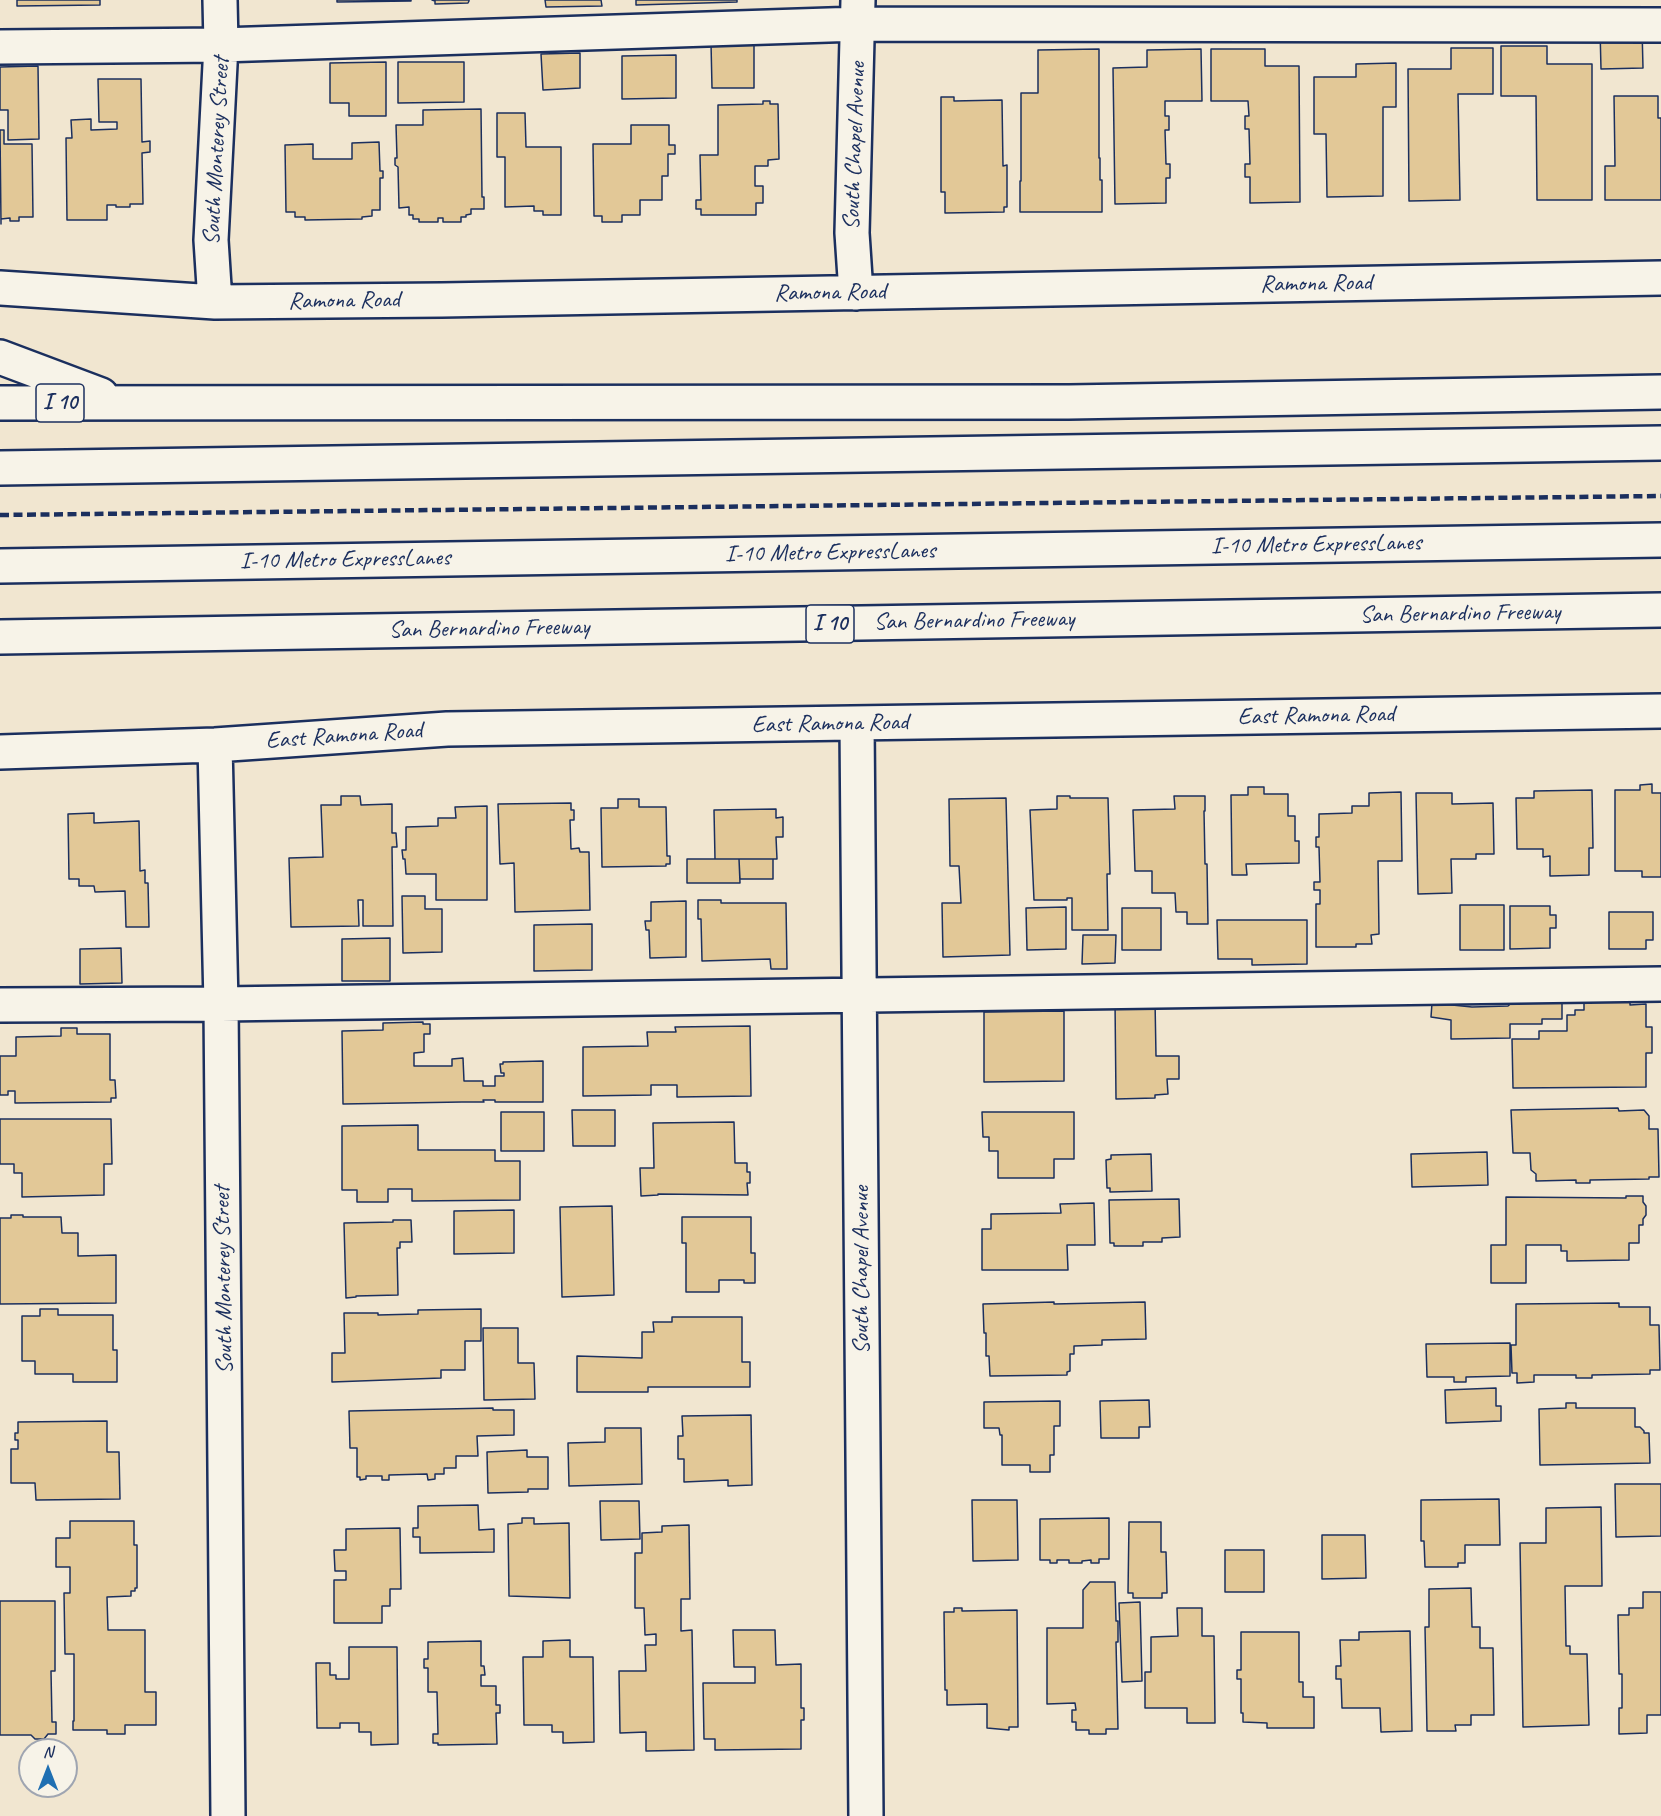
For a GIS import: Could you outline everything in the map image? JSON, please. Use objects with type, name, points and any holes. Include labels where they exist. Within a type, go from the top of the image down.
[{"type":"main road","name":"South Monterey Street","points":[[215,302],[211,240],[221,45],[220,0]]},
{"type":"main road","points":[[0,47],[221,45],[859,12],[1661,25]]},
{"type":"main road","name":"South Chapel Avenue","points":[[856,292],[852,233],[859,12]]},
{"type":"main road","name":"Ramona Road","points":[[0,288],[215,302],[454,300],[1661,278]]},
{"type":"main road","points":[[0,357],[120,402]]},
{"type":"main road","name":"I 10","points":[[0,403],[1069,402],[1661,392]]},
{"type":"main road","points":[[0,468],[1661,443]]},
{"type":"main road","name":"I-10 Metro ExpressLanes","points":[[0,566],[1661,540]]},
{"type":"main road","name":"San Bernardino Freeway","points":[[0,637],[1661,610]]},
{"type":"main road","name":"East Ramona Road","points":[[0,752],[215,745],[447,729],[1661,711]]},
{"type":"main road","name":"South Chapel Avenue","points":[[857,723],[866,1816]]},
{"type":"main road","name":"South Monterey Street","points":[[215,745],[221,1004],[228,1816]]},
{"type":"main road","points":[[0,1005],[1661,984]]},
{"type":"building","points":[[17,0],[100,0],[100,5],[17,6]]},
{"type":"building","points":[[337,0],[411,0],[411,1],[337,2]]},
{"type":"building","points":[[432,0],[469,1],[468,3],[435,4]]},
{"type":"building","points":[[545,0],[601,0],[602,6],[546,7]]},
{"type":"building","points":[[636,0],[737,0],[737,2],[636,5]]},
{"type":"building","points":[[1642,28],[1643,68],[1601,69],[1600,29]]},
{"type":"building","points":[[754,42],[754,88],[712,88],[711,43]]},
{"type":"building","points":[[1501,46],[1547,46],[1547,64],[1592,64],[1592,200],[1537,200],[1536,96],[1501,96]]},
{"type":"building","points":[[1451,48],[1493,48],[1493,94],[1458,94],[1460,200],[1409,201],[1408,69],[1451,69]]},
{"type":"building","points":[[1099,49],[1099,158],[1102,212],[1020,212],[1021,93],[1038,93],[1038,50]]},
{"type":"building","points":[[1201,49],[1202,101],[1165,101],[1165,116],[1169,116],[1169,130],[1165,130],[1166,164],[1170,164],[1170,178],[1166,178],[1166,203],[1115,204],[1113,68],[1147,67],[1147,50]]},
{"type":"building","points":[[1211,49],[1265,49],[1265,66],[1299,66],[1300,202],[1250,203],[1250,177],[1245,177],[1245,164],[1250,164],[1249,129],[1245,129],[1245,116],[1249,116],[1248,101],[1211,101]]},
{"type":"building","points":[[580,53],[580,88],[543,90],[541,54]]},
{"type":"building","points":[[676,55],[676,98],[622,99],[622,56]]},
{"type":"building","points":[[386,62],[386,116],[349,116],[349,103],[330,103],[330,63]]},
{"type":"building","points":[[398,62],[464,62],[464,102],[398,103]]},
{"type":"building","points":[[1396,63],[1396,107],[1383,107],[1383,196],[1327,197],[1326,134],[1314,134],[1314,77],[1356,77],[1356,64]]},
{"type":"building","points":[[38,66],[39,139],[8,140],[8,110],[0,110],[0,67]]},
{"type":"building","points":[[98,79],[141,79],[142,142],[150,141],[150,152],[142,153],[143,204],[130,204],[130,207],[107,205],[107,220],[67,220],[66,138],[72,138],[71,120],[91,119],[91,130],[117,129],[117,122],[99,122]]},
{"type":"building","points":[[1614,96],[1658,96],[1658,118],[1661,118],[1661,200],[1605,200],[1605,166],[1615,166]]},
{"type":"building","points":[[941,97],[954,97],[954,101],[1002,100],[1003,166],[1007,165],[1007,207],[1004,207],[1004,212],[945,213],[945,192],[941,192]]},
{"type":"building","points":[[763,101],[778,104],[779,159],[768,160],[768,166],[755,166],[755,186],[763,186],[763,203],[756,203],[756,215],[701,215],[701,209],[696,209],[696,200],[701,200],[700,155],[718,155],[718,105],[763,104]]},
{"type":"building","points":[[481,109],[484,209],[471,209],[471,214],[461,217],[461,222],[443,222],[443,218],[438,218],[438,222],[419,222],[419,219],[413,219],[413,215],[409,215],[409,207],[399,208],[398,167],[395,165],[395,158],[397,158],[396,125],[423,125],[423,110]]},
{"type":"building","points":[[497,113],[525,113],[526,147],[561,147],[561,215],[543,215],[543,211],[534,211],[534,206],[505,207],[505,157],[497,157]]},
{"type":"building","points":[[631,125],[669,125],[669,145],[675,145],[675,154],[668,154],[668,176],[662,176],[662,200],[640,200],[640,215],[622,215],[622,222],[602,222],[602,216],[594,216],[593,144],[631,144]]},
{"type":"building","points":[[0,130],[4,130],[4,144],[32,144],[33,217],[19,217],[19,221],[10,221],[10,218],[1,219],[1,224]]},
{"type":"building","points":[[379,142],[380,171],[383,171],[383,178],[380,178],[380,210],[372,210],[372,216],[362,217],[362,219],[305,220],[305,217],[295,217],[295,212],[286,212],[285,145],[313,144],[313,159],[352,159],[352,143]]},
{"type":"building","points":[[1652,784],[1652,793],[1661,793],[1661,877],[1642,877],[1642,871],[1615,871],[1615,790],[1640,790],[1640,785]]},
{"type":"building","points":[[1248,787],[1264,787],[1264,794],[1288,794],[1288,816],[1295,816],[1295,841],[1299,841],[1299,863],[1246,864],[1247,875],[1232,875],[1231,795],[1248,795]]},
{"type":"building","points":[[1592,790],[1593,848],[1589,848],[1589,875],[1550,876],[1550,856],[1543,857],[1543,849],[1517,849],[1516,798],[1534,798],[1534,791]]},
{"type":"building","points":[[1401,792],[1402,861],[1378,861],[1379,934],[1371,935],[1372,944],[1356,944],[1356,947],[1316,947],[1316,904],[1320,904],[1320,890],[1314,890],[1314,882],[1320,882],[1319,847],[1316,847],[1316,837],[1319,837],[1319,814],[1352,813],[1352,806],[1369,806],[1369,793]]},
{"type":"building","points":[[1416,793],[1452,793],[1452,804],[1493,803],[1494,854],[1476,854],[1476,859],[1451,859],[1452,893],[1418,894]]},
{"type":"building","points":[[341,796],[360,796],[361,805],[392,804],[392,833],[396,833],[397,847],[392,847],[393,926],[363,926],[363,900],[358,900],[359,926],[291,927],[289,858],[323,857],[321,805],[341,805]]},
{"type":"building","points":[[1057,796],[1108,798],[1110,874],[1107,874],[1108,930],[1072,930],[1072,898],[1034,900],[1030,810],[1057,809]]},
{"type":"building","points":[[1174,796],[1205,796],[1208,924],[1187,924],[1187,912],[1176,912],[1175,893],[1152,893],[1152,871],[1135,871],[1133,810],[1175,809]]},
{"type":"building","points":[[1006,798],[1010,955],[943,957],[942,903],[961,903],[959,866],[950,866],[949,799]]},
{"type":"building","points":[[618,799],[639,799],[639,807],[666,807],[667,856],[670,856],[670,864],[666,866],[602,867],[601,808],[618,808]]},
{"type":"building","points":[[571,803],[574,820],[570,820],[571,849],[579,848],[580,852],[589,852],[590,910],[515,912],[514,863],[500,864],[498,804]]},
{"type":"building","points":[[487,806],[487,900],[436,900],[436,874],[406,874],[402,850],[406,850],[406,827],[438,826],[438,818],[456,818],[455,807]]},
{"type":"building","points":[[776,809],[776,818],[783,817],[783,837],[776,837],[777,859],[715,859],[714,810]]},
{"type":"building","points":[[94,813],[94,823],[139,821],[140,871],[145,870],[145,883],[148,883],[149,927],[126,927],[125,891],[95,892],[94,886],[79,886],[79,879],[69,879],[68,814]]},
{"type":"building","points":[[687,859],[739,859],[740,883],[687,883]]},
{"type":"building","points":[[739,859],[773,859],[773,879],[740,879]]},
{"type":"building","points":[[402,896],[425,896],[425,909],[442,909],[442,952],[403,953]]},
{"type":"building","points":[[698,900],[721,900],[721,903],[786,903],[787,969],[771,969],[770,959],[702,961]]},
{"type":"building","points":[[686,901],[686,957],[650,958],[649,930],[646,930],[645,921],[651,921],[651,902]]},
{"type":"building","points":[[1460,905],[1504,905],[1504,950],[1460,950]]},
{"type":"building","points":[[1510,906],[1550,906],[1550,915],[1556,915],[1556,928],[1550,928],[1550,948],[1510,949]]},
{"type":"building","points":[[1066,907],[1066,949],[1027,950],[1026,908]]},
{"type":"building","points":[[1122,908],[1161,908],[1161,950],[1122,950]]},
{"type":"building","points":[[1609,912],[1653,912],[1653,940],[1646,940],[1646,949],[1609,949]]},
{"type":"building","points":[[1217,920],[1307,920],[1307,964],[1252,965],[1252,959],[1218,959]]},
{"type":"building","points":[[592,924],[592,970],[534,971],[534,925]]},
{"type":"building","points":[[1083,935],[1116,935],[1115,963],[1082,964]]},
{"type":"building","points":[[390,938],[390,981],[342,981],[342,939]]},
{"type":"building","points":[[121,948],[122,983],[80,984],[80,949]]},
{"type":"building","points":[[1521,995],[1562,999],[1562,1019],[1542,1019],[1542,1024],[1510,1024],[1510,1038],[1451,1039],[1451,1020],[1431,1017],[1432,1003],[1472,1007],[1508,1006]]},
{"type":"building","points":[[1155,1000],[1156,1056],[1179,1056],[1179,1079],[1167,1079],[1168,1094],[1155,1095],[1155,1098],[1116,1099],[1115,1001]]},
{"type":"building","points":[[1630,1000],[1630,1005],[1646,1004],[1646,1027],[1652,1027],[1652,1053],[1646,1053],[1646,1087],[1513,1088],[1512,1039],[1539,1039],[1539,1031],[1567,1031],[1567,1015],[1575,1015],[1575,1010],[1584,1010],[1584,1001]]},
{"type":"building","points":[[1064,1011],[1064,1081],[984,1082],[984,1012]]},
{"type":"building","points":[[423,1022],[423,1024],[430,1024],[430,1034],[424,1034],[424,1052],[414,1053],[414,1066],[452,1066],[452,1059],[463,1058],[464,1081],[483,1081],[483,1086],[495,1086],[495,1076],[504,1076],[504,1073],[501,1073],[500,1064],[503,1062],[543,1061],[543,1102],[483,1100],[484,1102],[343,1104],[342,1031],[383,1030],[383,1023]]},
{"type":"building","points":[[750,1026],[751,1096],[677,1097],[677,1085],[651,1085],[651,1095],[583,1096],[583,1047],[648,1046],[647,1032],[676,1032],[675,1027]]},
{"type":"building","points":[[61,1028],[77,1028],[77,1034],[110,1034],[110,1080],[115,1080],[116,1098],[111,1098],[111,1102],[15,1103],[15,1091],[8,1091],[8,1095],[0,1095],[0,1056],[16,1056],[16,1037],[61,1036]]},
{"type":"building","points":[[1618,1108],[1619,1111],[1644,1110],[1649,1116],[1649,1129],[1658,1129],[1659,1177],[1590,1180],[1590,1183],[1576,1183],[1576,1180],[1536,1181],[1536,1174],[1531,1170],[1530,1153],[1513,1153],[1511,1110]]},
{"type":"building","points":[[572,1110],[615,1110],[615,1146],[573,1146]]},
{"type":"building","points":[[501,1112],[544,1112],[544,1151],[501,1151]]},
{"type":"building","points":[[982,1112],[1074,1112],[1074,1159],[1054,1159],[1054,1178],[998,1178],[998,1151],[989,1151],[989,1137],[983,1137]]},
{"type":"building","points":[[0,1119],[111,1119],[112,1164],[104,1164],[104,1195],[22,1197],[22,1173],[14,1173],[14,1164],[0,1164]]},
{"type":"building","points":[[734,1122],[735,1163],[747,1163],[747,1172],[750,1172],[750,1183],[747,1183],[748,1195],[658,1194],[641,1196],[640,1168],[654,1168],[653,1123]]},
{"type":"building","points":[[418,1125],[418,1150],[495,1150],[495,1161],[520,1161],[520,1200],[412,1201],[412,1189],[388,1189],[388,1202],[357,1202],[357,1190],[342,1190],[342,1126]]},
{"type":"building","points":[[1487,1152],[1488,1185],[1412,1187],[1411,1154]]},
{"type":"building","points":[[1151,1154],[1152,1191],[1110,1192],[1110,1188],[1107,1188],[1106,1160],[1111,1159],[1111,1155]]},
{"type":"building","points":[[1626,1196],[1643,1196],[1646,1206],[1643,1225],[1639,1225],[1639,1243],[1629,1243],[1629,1260],[1567,1261],[1567,1251],[1561,1251],[1561,1245],[1526,1245],[1526,1283],[1491,1283],[1491,1245],[1506,1245],[1506,1197],[1626,1198]]},
{"type":"building","points":[[1179,1199],[1180,1237],[1162,1238],[1162,1242],[1143,1242],[1143,1246],[1114,1246],[1114,1243],[1110,1243],[1109,1200]]},
{"type":"building","points":[[1094,1203],[1095,1245],[1067,1245],[1068,1270],[982,1270],[982,1229],[991,1229],[991,1214],[1061,1213],[1060,1204]]},
{"type":"building","points":[[612,1206],[614,1295],[562,1297],[560,1207]]},
{"type":"building","points":[[514,1210],[514,1253],[454,1254],[454,1211]]},
{"type":"building","points":[[11,1215],[61,1217],[62,1233],[78,1233],[78,1256],[116,1255],[116,1303],[0,1304],[0,1218],[11,1218]]},
{"type":"building","points":[[682,1217],[751,1217],[751,1253],[755,1253],[755,1283],[744,1283],[744,1280],[719,1280],[719,1292],[686,1292],[686,1243],[682,1243]]},
{"type":"building","points":[[393,1220],[411,1220],[412,1242],[400,1242],[400,1248],[397,1248],[398,1295],[346,1298],[344,1223],[393,1222]]},
{"type":"building","points":[[1054,1302],[1054,1304],[1145,1302],[1146,1339],[1102,1340],[1102,1345],[1074,1346],[1074,1354],[1070,1354],[1070,1371],[1067,1375],[990,1376],[989,1356],[986,1356],[983,1304]]},
{"type":"building","points":[[1619,1303],[1619,1307],[1650,1307],[1650,1325],[1659,1325],[1660,1370],[1650,1370],[1650,1374],[1592,1375],[1592,1378],[1576,1378],[1576,1375],[1534,1375],[1534,1382],[1517,1383],[1517,1373],[1512,1373],[1511,1345],[1516,1345],[1516,1304]]},
{"type":"building","points":[[40,1309],[58,1309],[58,1315],[113,1315],[113,1350],[117,1350],[117,1382],[73,1382],[73,1374],[35,1374],[35,1361],[22,1361],[22,1316],[40,1316]]},
{"type":"building","points":[[481,1309],[481,1341],[465,1341],[465,1370],[441,1370],[441,1378],[332,1382],[332,1353],[345,1353],[344,1313],[418,1314],[418,1310]]},
{"type":"building","points":[[672,1317],[742,1317],[742,1362],[750,1362],[750,1387],[648,1387],[648,1392],[577,1392],[577,1356],[642,1358],[642,1332],[654,1332],[653,1322],[672,1322]]},
{"type":"building","points":[[483,1328],[518,1328],[518,1363],[534,1363],[535,1399],[484,1400]]},
{"type":"building","points":[[1510,1343],[1510,1376],[1466,1377],[1466,1382],[1454,1382],[1454,1377],[1427,1377],[1426,1344]]},
{"type":"building","points":[[1496,1388],[1496,1406],[1501,1406],[1501,1421],[1446,1423],[1445,1390]]},
{"type":"building","points":[[1149,1400],[1150,1427],[1139,1427],[1139,1438],[1101,1438],[1100,1401]]},
{"type":"building","points":[[1060,1401],[1060,1426],[1054,1426],[1054,1455],[1050,1455],[1050,1472],[1030,1472],[1030,1465],[1002,1465],[1002,1435],[1000,1435],[999,1428],[984,1428],[984,1402]]},
{"type":"building","points":[[1566,1403],[1576,1403],[1576,1408],[1635,1408],[1635,1427],[1640,1427],[1644,1433],[1649,1433],[1650,1463],[1540,1465],[1539,1409],[1566,1408]]},
{"type":"building","points":[[493,1408],[493,1410],[514,1410],[514,1435],[477,1436],[478,1456],[456,1456],[456,1468],[444,1468],[444,1474],[435,1474],[435,1479],[428,1480],[427,1474],[389,1475],[389,1480],[382,1480],[382,1476],[366,1476],[366,1479],[360,1480],[360,1477],[357,1477],[357,1448],[350,1448],[349,1411]]},
{"type":"building","points":[[751,1415],[752,1485],[728,1486],[728,1480],[684,1482],[684,1459],[678,1459],[678,1436],[683,1436],[682,1416]]},
{"type":"building","points":[[107,1421],[107,1452],[119,1452],[120,1499],[36,1500],[35,1483],[11,1483],[11,1449],[18,1449],[15,1433],[18,1433],[18,1422]]},
{"type":"building","points":[[605,1428],[641,1428],[642,1484],[569,1486],[568,1443],[605,1442]]},
{"type":"building","points":[[527,1450],[527,1457],[548,1457],[548,1489],[488,1493],[487,1452]]},
{"type":"building","points":[[1615,1484],[1661,1484],[1661,1536],[1616,1537]]},
{"type":"building","points":[[1499,1499],[1500,1545],[1465,1545],[1465,1563],[1458,1563],[1458,1567],[1425,1567],[1424,1541],[1421,1541],[1421,1500]]},
{"type":"building","points":[[972,1500],[1017,1500],[1018,1560],[973,1561]]},
{"type":"building","points":[[600,1501],[639,1501],[640,1539],[601,1540]]},
{"type":"building","points":[[478,1505],[479,1530],[494,1529],[494,1552],[420,1553],[420,1537],[413,1537],[413,1528],[418,1528],[418,1506]]},
{"type":"building","points":[[1601,1507],[1602,1586],[1565,1586],[1566,1646],[1570,1646],[1570,1654],[1587,1654],[1589,1725],[1523,1727],[1520,1543],[1546,1543],[1546,1508]]},
{"type":"building","points":[[522,1518],[534,1518],[534,1524],[569,1523],[570,1598],[509,1596],[508,1524],[522,1523]]},
{"type":"building","points":[[1109,1518],[1109,1559],[1099,1559],[1099,1563],[1091,1563],[1091,1560],[1069,1563],[1069,1560],[1057,1560],[1057,1563],[1050,1563],[1050,1560],[1040,1560],[1040,1519]]},
{"type":"building","points":[[70,1521],[134,1521],[134,1545],[137,1545],[137,1588],[131,1591],[131,1596],[107,1597],[108,1630],[145,1630],[145,1692],[156,1692],[156,1725],[125,1725],[125,1734],[107,1734],[107,1730],[73,1730],[74,1654],[65,1654],[64,1593],[70,1593],[70,1567],[56,1567],[56,1538],[70,1538]]},
{"type":"building","points":[[1129,1522],[1161,1522],[1161,1552],[1166,1552],[1167,1593],[1162,1593],[1162,1598],[1133,1598],[1133,1593],[1128,1593]]},
{"type":"building","points":[[689,1525],[690,1599],[681,1599],[681,1631],[692,1630],[694,1750],[646,1751],[646,1732],[620,1733],[619,1671],[646,1671],[645,1645],[656,1645],[656,1634],[645,1635],[644,1608],[635,1608],[635,1553],[642,1553],[642,1533],[662,1532],[662,1526]]},
{"type":"building","points":[[400,1528],[401,1589],[390,1589],[390,1606],[382,1606],[382,1623],[334,1623],[334,1580],[346,1580],[346,1571],[335,1571],[334,1550],[346,1550],[346,1529]]},
{"type":"building","points":[[1322,1535],[1365,1535],[1366,1578],[1322,1579]]},
{"type":"building","points":[[1225,1550],[1264,1550],[1264,1592],[1225,1592]]},
{"type":"building","points":[[1090,1582],[1115,1582],[1116,1621],[1118,1621],[1118,1642],[1116,1642],[1118,1729],[1106,1729],[1106,1734],[1089,1734],[1089,1730],[1076,1730],[1076,1722],[1072,1722],[1072,1710],[1076,1710],[1075,1703],[1047,1704],[1047,1628],[1083,1628],[1083,1590]]},
{"type":"building","points":[[1471,1588],[1472,1627],[1480,1627],[1480,1648],[1493,1648],[1494,1715],[1471,1715],[1471,1725],[1455,1725],[1456,1731],[1427,1731],[1425,1627],[1429,1627],[1429,1589]]},
{"type":"building","points":[[1643,1592],[1661,1592],[1661,1715],[1647,1715],[1647,1733],[1619,1734],[1622,1674],[1619,1674],[1618,1615],[1629,1615],[1629,1608],[1643,1608]]},
{"type":"building","points":[[0,1601],[55,1601],[55,1671],[51,1671],[52,1722],[56,1722],[56,1734],[48,1734],[45,1738],[34,1738],[31,1735],[0,1735]]},
{"type":"building","points":[[1140,1602],[1142,1681],[1122,1682],[1119,1603]]},
{"type":"building","points":[[954,1608],[962,1608],[962,1611],[1017,1610],[1018,1727],[1009,1727],[1009,1730],[987,1728],[987,1704],[947,1705],[944,1612],[954,1612]]},
{"type":"building","points":[[1177,1608],[1202,1608],[1202,1636],[1214,1636],[1215,1723],[1187,1723],[1187,1708],[1145,1708],[1145,1672],[1151,1672],[1151,1637],[1178,1636]]},
{"type":"building","points":[[733,1630],[775,1630],[776,1665],[801,1664],[801,1708],[804,1708],[804,1720],[801,1720],[801,1749],[715,1750],[715,1739],[704,1739],[703,1683],[755,1683],[755,1667],[734,1667]]},
{"type":"building","points":[[1410,1631],[1412,1731],[1381,1732],[1380,1708],[1342,1708],[1341,1679],[1336,1679],[1336,1666],[1341,1666],[1340,1640],[1359,1640],[1359,1632]]},
{"type":"building","points":[[1241,1632],[1299,1632],[1299,1682],[1303,1682],[1303,1697],[1314,1697],[1314,1728],[1267,1728],[1267,1723],[1243,1722],[1241,1679],[1237,1679],[1237,1670],[1241,1670]]},
{"type":"building","points":[[570,1640],[570,1657],[593,1657],[594,1742],[563,1743],[563,1732],[552,1732],[552,1725],[524,1725],[523,1657],[543,1657],[543,1641]]},
{"type":"building","points":[[481,1641],[481,1666],[484,1666],[485,1675],[481,1675],[481,1686],[496,1686],[496,1705],[500,1705],[500,1713],[496,1713],[497,1744],[438,1745],[438,1743],[433,1743],[433,1734],[438,1734],[437,1692],[428,1692],[428,1668],[424,1668],[424,1659],[428,1659],[428,1642]]},
{"type":"building","points":[[349,1647],[397,1647],[398,1744],[371,1745],[371,1732],[359,1732],[359,1723],[340,1723],[340,1728],[317,1728],[316,1663],[330,1663],[330,1675],[336,1675],[336,1679],[349,1679]]},
{"type":"railway","points":[[0,515],[1661,496]]}]
